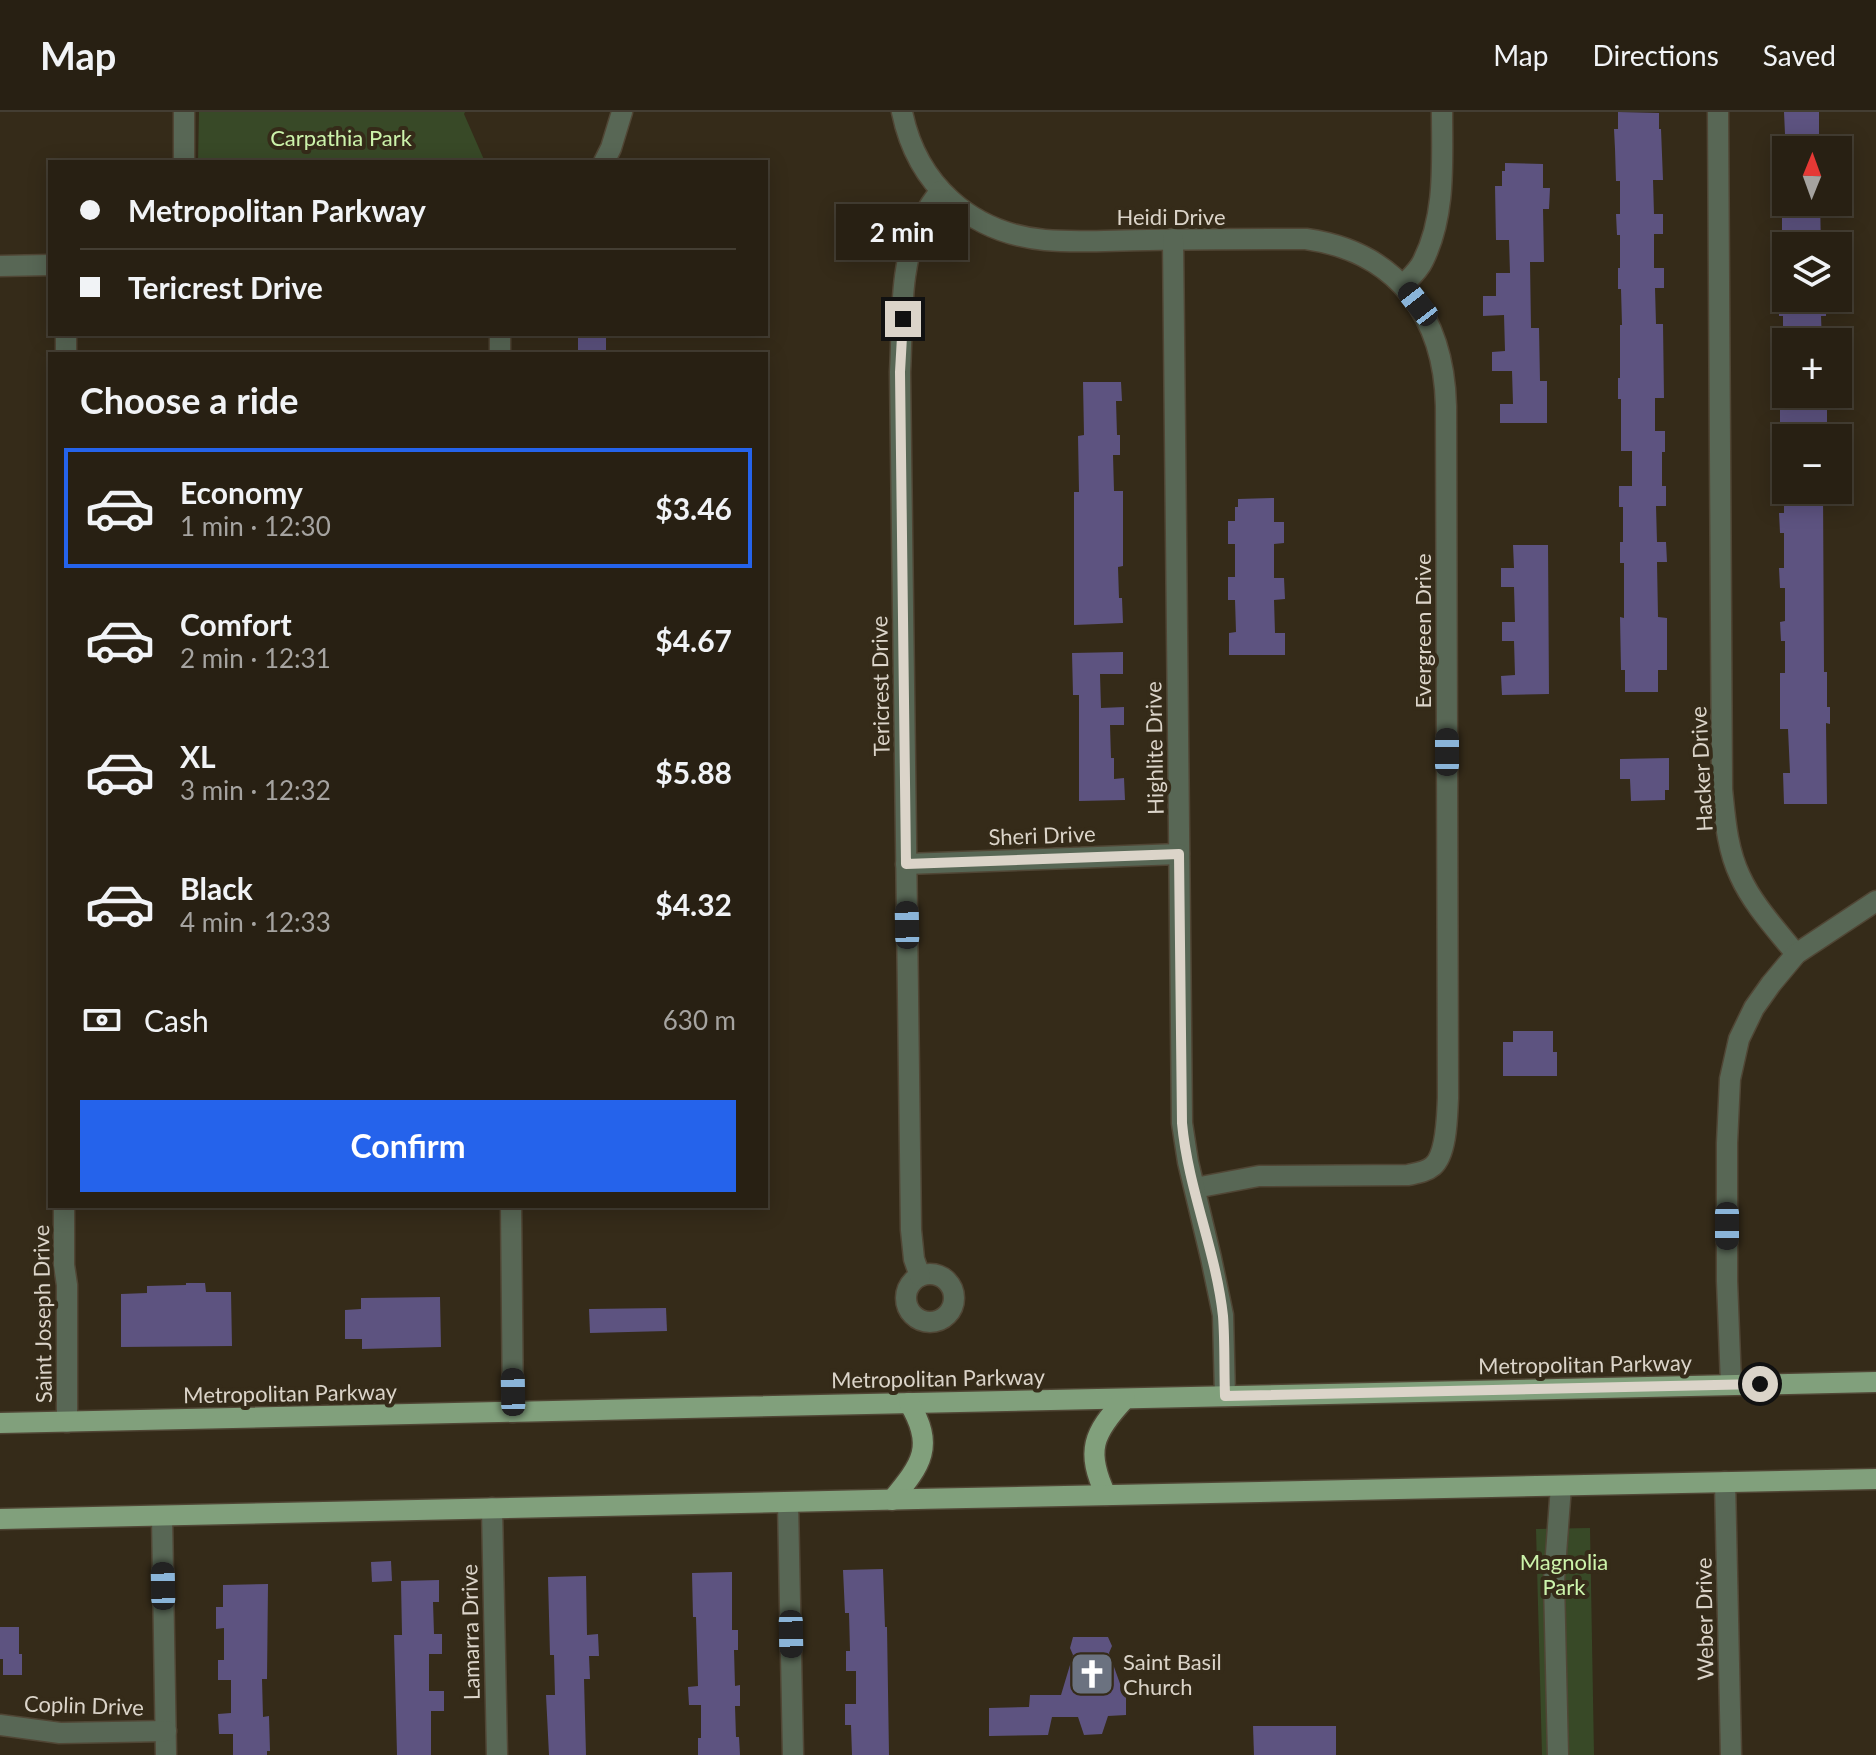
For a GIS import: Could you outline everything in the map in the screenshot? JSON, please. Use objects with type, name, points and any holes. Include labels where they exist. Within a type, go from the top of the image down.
[{"type":"main road","name":"Metropolitan Parkway","points":[[0,1423],[1876,1382]]},
{"type":"main road","points":[[1106,1495],[1097,1476],[1095,1444],[1100,1430],[1125,1399]]},
{"type":"main road","points":[[892,1500],[908,1480],[923,1451],[920,1421],[909,1403]]},
{"type":"main road","points":[[0,1519],[1876,1479]]},
{"type":"street","points":[[184,112],[184,160]]},
{"type":"street","points":[[605,160],[622,112]]},
{"type":"street","points":[[902,112],[921,164],[940,191]]},
{"type":"street","points":[[1403,285],[1422,264],[1436,223],[1442,171],[1442,112]]},
{"type":"street","name":"Hacker Drive","points":[[1718,112],[1722,789],[1728,839],[1740,876],[1760,909],[1796,954]]},
{"type":"street","name":"Heidi Drive","points":[[940,191],[981,222],[1026,237],[1048,240],[1306,239],[1338,245],[1375,263],[1403,285]]},
{"type":"street","name":"Tericrest Drive","points":[[920,1276],[914,1259],[911,1230],[900,372],[908,263],[922,218],[940,191]]},
{"type":"street","name":"Highlite Drive","points":[[1173,239],[1182,1123],[1223,1315],[1225,1396]]},
{"type":"street","points":[[0,266],[48,265]]},
{"type":"street","name":"Evergreen Drive","points":[[1195,1188],[1259,1176],[1408,1175],[1425,1172],[1436,1164],[1443,1147],[1448,1098],[1445,384],[1439,351],[1427,318],[1403,285]]},
{"type":"street","name":"Sheri Drive","points":[[906,864],[1179,854]]},
{"type":"street","points":[[1731,1384],[1727,1143],[1730,1079],[1739,1039],[1754,1008],[1796,954],[1876,901]]},
{"type":"street","name":"Saint Joseph Drive","points":[[64,1208],[67,1422]]},
{"type":"street","points":[[511,1208],[513,1412]]},
{"type":"street","name":"Weber Drive","points":[[1725,1482],[1731,1755]]},
{"type":"street","points":[[1558,1755],[1554,1581],[1561,1486]]},
{"type":"street","points":[[788,1503],[793,1755]]},
{"type":"street","name":"Lamarra Drive","points":[[492,1508],[497,1755]]},
{"type":"street","points":[[162,1516],[166,1755]]},
{"type":"street","name":"Coplin Drive","points":[[0,1725],[60,1733],[166,1731]]},
{"type":"green space","name":"Carpathia Park","points":[[199,112],[465,112],[484,160],[198,160]]},
{"type":"green space","name":"Magnolia Park","points":[[1590,1528],[1594,1755],[1542,1755],[1536,1529]]},
{"type":"building","points":[[1618,112],[1659,113],[1661,129],[1663,180],[1653,180],[1654,214],[1663,214],[1663,234],[1654,234],[1654,268],[1664,268],[1664,288],[1655,288],[1656,324],[1663,324],[1664,398],[1655,398],[1655,431],[1665,431],[1662,486],[1666,486],[1666,506],[1656,506],[1657,542],[1666,542],[1667,562],[1657,562],[1658,617],[1667,618],[1667,670],[1658,670],[1658,692],[1625,692],[1625,670],[1621,670],[1620,617],[1624,618],[1624,563],[1620,563],[1623,507],[1619,507],[1619,486],[1632,486],[1632,451],[1621,451],[1621,399],[1618,399],[1622,325],[1621,289],[1618,289],[1620,235],[1617,235],[1616,214],[1620,214],[1620,181],[1616,181],[1614,129],[1618,129]]},
{"type":"building","points":[[1784,112],[1819,112],[1819,136],[1775,136],[1785,134]]},
{"type":"building","points":[[1505,163],[1543,164],[1543,188],[1550,188],[1549,209],[1543,209],[1544,262],[1530,262],[1531,328],[1539,328],[1540,381],[1547,381],[1547,423],[1500,423],[1500,404],[1513,404],[1512,371],[1492,371],[1492,352],[1505,351],[1504,315],[1483,316],[1483,296],[1496,296],[1496,273],[1510,273],[1509,240],[1496,240],[1495,186],[1502,186]]},
{"type":"building","points":[[1782,216],[1820,216],[1821,232],[1782,232]]},
{"type":"building","points":[[1779,312],[1826,312],[1826,316],[1821,316],[1821,328],[1783,328],[1783,316],[1779,316]]},
{"type":"building","points":[[578,336],[606,336],[606,352],[578,352]]},
{"type":"building","points":[[1083,382],[1121,382],[1122,401],[1116,401],[1120,455],[1113,455],[1114,491],[1123,491],[1123,566],[1118,567],[1123,623],[1074,625],[1074,492],[1079,492],[1078,436],[1084,435]]},
{"type":"building","points":[[1780,408],[1827,408],[1827,424],[1780,424]]},
{"type":"building","points":[[1274,498],[1274,522],[1284,522],[1284,543],[1274,544],[1274,578],[1284,578],[1285,599],[1274,600],[1275,633],[1285,633],[1285,655],[1229,655],[1229,633],[1236,632],[1235,600],[1228,600],[1228,577],[1235,577],[1235,544],[1228,544],[1228,521],[1235,521],[1238,499]]},
{"type":"building","points":[[1784,504],[1823,504],[1824,672],[1827,672],[1827,707],[1830,707],[1830,724],[1826,723],[1827,804],[1784,804],[1783,773],[1790,773],[1788,729],[1780,729],[1780,673],[1785,673],[1785,641],[1781,641],[1780,622],[1785,621],[1785,588],[1780,588],[1779,568],[1784,568],[1784,533],[1780,533],[1779,513],[1784,513]]},
{"type":"building","points":[[1513,545],[1548,545],[1549,694],[1502,695],[1501,676],[1515,675],[1514,641],[1502,641],[1502,622],[1515,622],[1514,587],[1501,587],[1501,568],[1514,568]]},
{"type":"building","points":[[1123,652],[1123,674],[1100,674],[1101,708],[1124,707],[1124,725],[1110,725],[1114,779],[1124,778],[1125,800],[1079,801],[1079,695],[1073,695],[1072,653]]},
{"type":"building","points":[[1669,758],[1669,790],[1665,790],[1665,800],[1631,801],[1630,779],[1620,779],[1620,759]]},
{"type":"building","points":[[1513,1031],[1553,1031],[1557,1076],[1503,1076],[1503,1042],[1513,1042]]},
{"type":"building","points":[[205,1283],[206,1292],[231,1292],[232,1346],[121,1347],[121,1294],[147,1293],[147,1286]]},
{"type":"building","points":[[440,1297],[441,1347],[362,1349],[362,1339],[345,1339],[345,1310],[361,1309],[361,1298]]},
{"type":"building","points":[[666,1308],[667,1331],[590,1333],[589,1309]]},
{"type":"building","points":[[391,1561],[392,1581],[372,1582],[371,1562]]},
{"type":"building","points":[[883,1569],[889,1755],[852,1755],[851,1725],[845,1725],[845,1704],[856,1704],[856,1671],[846,1671],[846,1651],[850,1651],[849,1613],[845,1613],[843,1570]]},
{"type":"building","points":[[732,1572],[732,1630],[738,1630],[738,1650],[734,1650],[735,1686],[740,1685],[740,1706],[735,1706],[740,1755],[698,1755],[701,1705],[689,1705],[688,1687],[698,1686],[692,1573]]},
{"type":"building","points":[[586,1576],[587,1635],[598,1634],[599,1656],[589,1656],[590,1679],[584,1679],[586,1755],[549,1755],[546,1695],[555,1695],[554,1655],[550,1655],[548,1577]]},
{"type":"building","points":[[439,1580],[439,1602],[433,1602],[434,1634],[442,1634],[442,1654],[429,1654],[429,1691],[444,1691],[444,1711],[431,1711],[431,1755],[397,1755],[394,1635],[402,1635],[401,1581]]},
{"type":"building","points":[[268,1584],[267,1679],[262,1679],[263,1717],[269,1716],[270,1751],[267,1755],[233,1755],[233,1734],[219,1734],[218,1714],[231,1713],[231,1680],[218,1680],[218,1660],[224,1660],[224,1628],[216,1629],[216,1607],[223,1607],[223,1585]]},
{"type":"building","points":[[0,1627],[19,1627],[22,1675],[3,1675]]},
{"type":"building","name":"Saint Basil Church","points":[[1073,1637],[1108,1637],[1112,1646],[1109,1653],[1126,1693],[1126,1715],[1108,1716],[1102,1734],[1084,1735],[1078,1717],[1052,1717],[1048,1735],[989,1736],[989,1708],[1029,1707],[1030,1695],[1061,1695],[1073,1655],[1070,1648]]},
{"type":"building","points":[[1253,1726],[1336,1726],[1336,1755],[1254,1755]]},
{"type":"place","name":"Saint Basil Church","points":[[1092,1674]]},
{"type":"route","points":[[903,319],[900,372],[906,864],[1179,854],[1182,1123],[1223,1315],[1225,1396],[1760,1384]]}]
